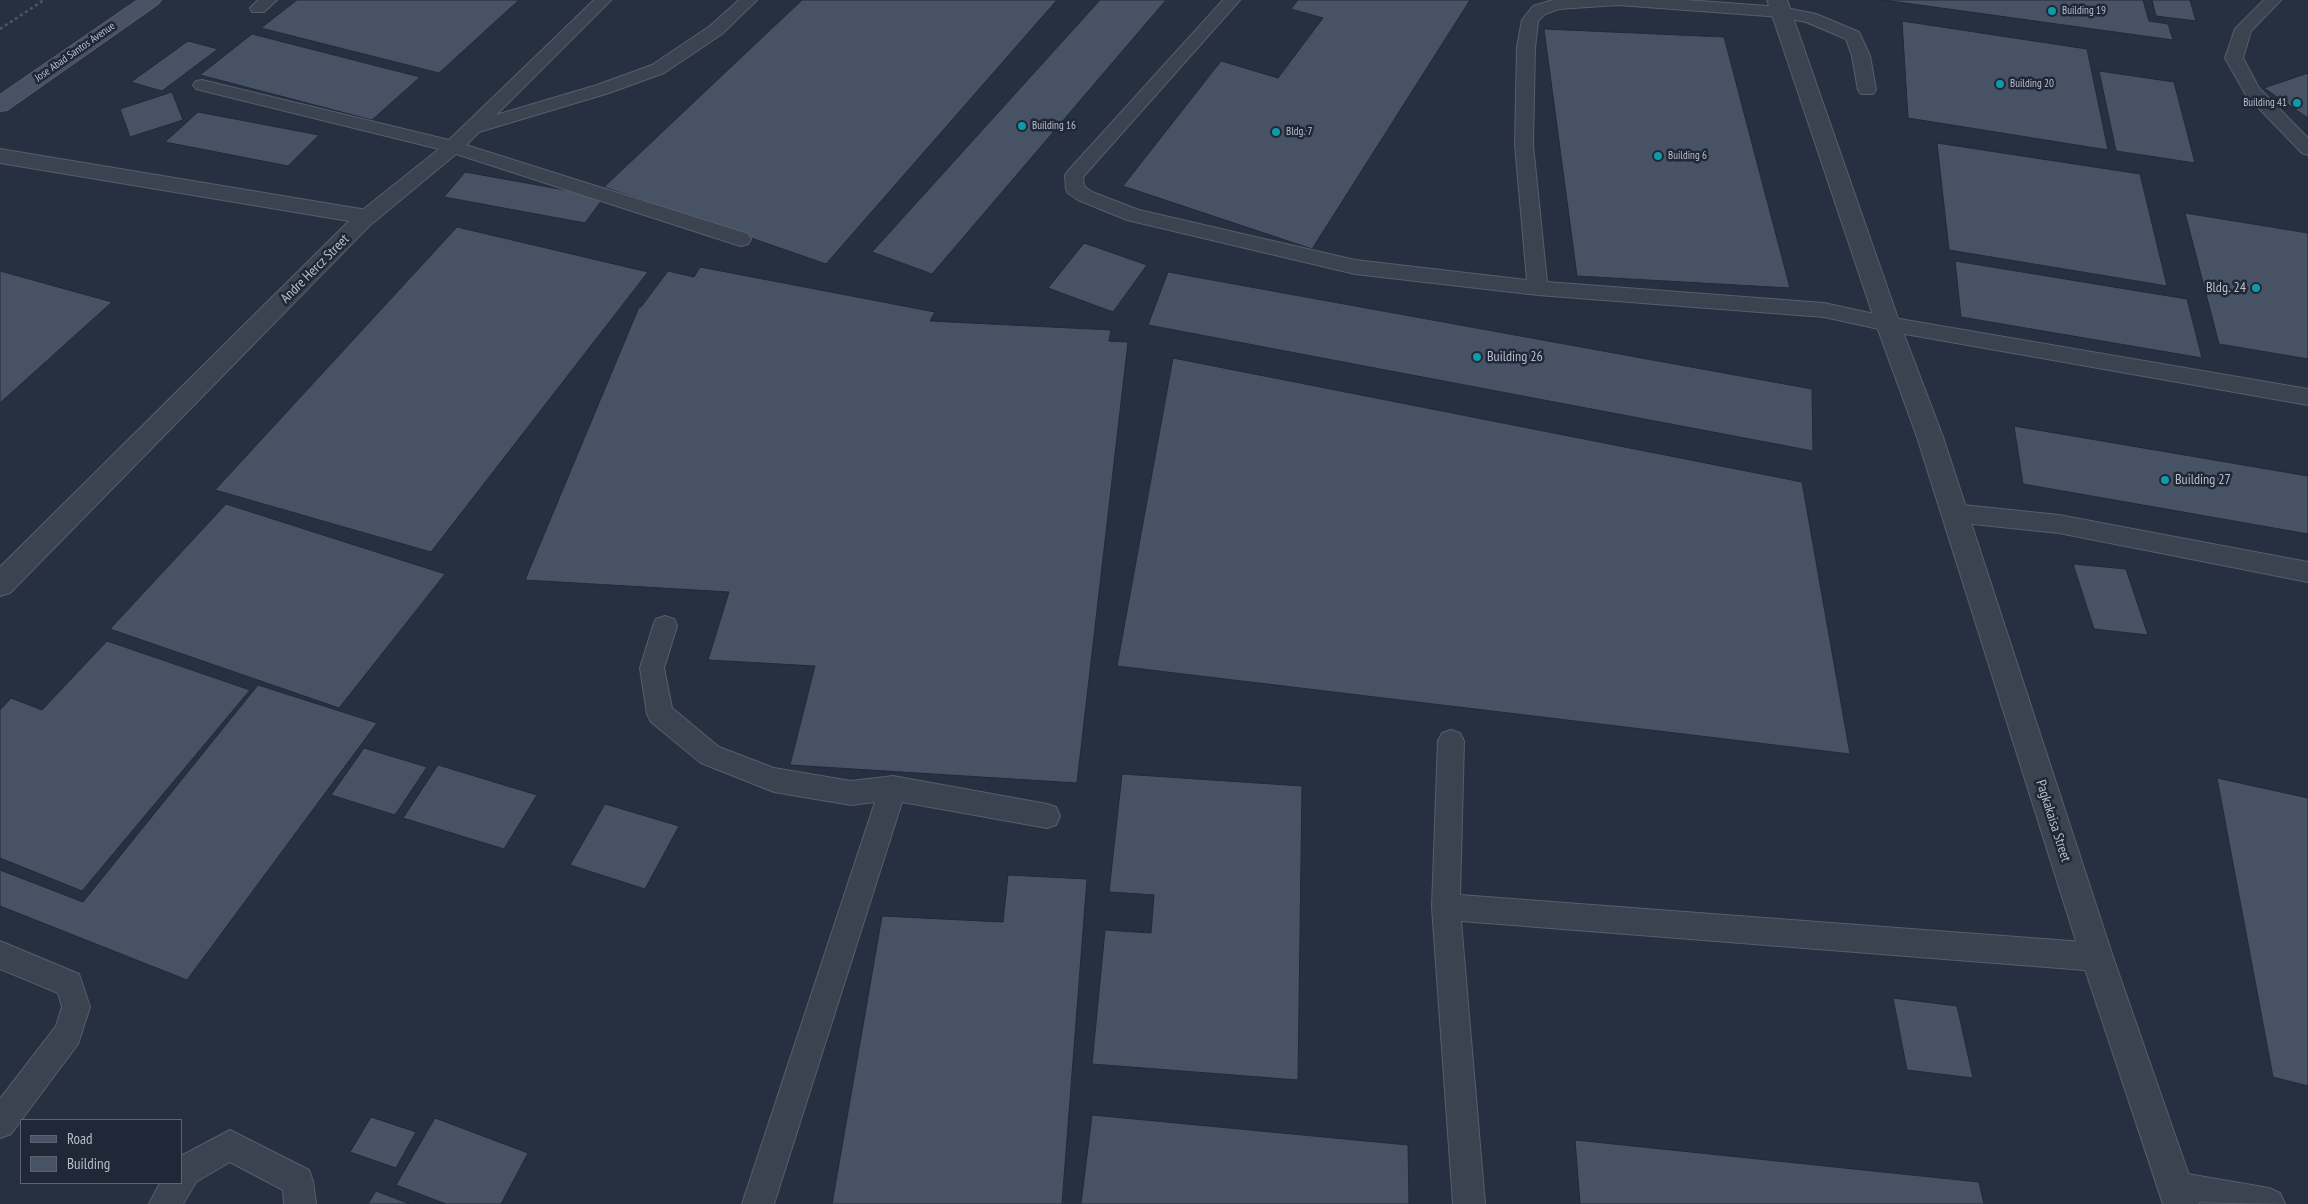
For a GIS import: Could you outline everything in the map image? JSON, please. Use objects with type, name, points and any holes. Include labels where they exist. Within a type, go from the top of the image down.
[{"type":"main road","name":"Jose Abad Santos Avenue","points":[[0,105],[150,0]]},
{"type":"street","name":"Pagkakaisa Street","points":[[1779,6],[1888,324],[1930,437],[2097,956],[2178,1195]]},
{"type":"street","name":"Andre Hercz Street","points":[[0,156],[367,217]]},
{"type":"street","name":"Andre Hercz Street","points":[[0,585],[367,217]]},
{"type":"lane","points":[[367,217],[453,147],[603,0]]},
{"type":"lane","points":[[472,128],[603,89],[658,69],[716,30],[749,0]]},
{"type":"lane","points":[[1232,0],[1074,176],[1075,189],[1085,196],[1134,215],[1355,267],[1538,288],[1824,310],[1888,324],[2308,397]]},
{"type":"lane","points":[[1538,288],[1524,145],[1526,48],[1530,20],[1539,10],[1557,4],[1618,0],[1779,6],[1836,27],[1853,36],[1861,56],[1867,90]]},
{"type":"lane","points":[[2272,0],[2243,29],[2234,58],[2252,92],[2308,149]]},
{"type":"lane","points":[[202,85],[453,147],[741,238]]},
{"type":"lane","points":[[1953,512],[2059,524],[2308,572]]},
{"type":"lane","points":[[665,626],[652,668],[660,714],[710,755],[774,780],[851,794],[892,788],[1047,816]]},
{"type":"lane","points":[[1451,741],[1446,907],[1468,1204]]},
{"type":"lane","points":[[758,1204],[892,788]]},
{"type":"lane","points":[[1446,907],[2097,956]]},
{"type":"lane","points":[[0,955],[70,984],[76,1007],[68,1034],[0,1123]]},
{"type":"lane","points":[[182,1176],[185,1171],[230,1146],[298,1181],[300,1204]]},
{"type":"lane","points":[[165,1204],[177,1184]]},
{"type":"lane","points":[[2178,1195],[2269,1204]]},
{"type":"path","points":[[0,29],[44,0]]},
{"type":"building","points":[[297,0],[519,0],[439,73],[261,28]]},
{"type":"building","points":[[802,0],[1057,0],[826,264],[604,187]]},
{"type":"building","name":"Building 16","points":[[1100,0],[1166,0],[932,274],[872,252]]},
{"type":"building","name":"Bldg. 7","points":[[1298,0],[1470,0],[1312,249],[1123,186],[1221,61],[1278,78],[1323,18],[1291,9]]},
{"type":"building","name":"Building 19","points":[[1883,0],[2143,0],[2149,21],[2168,24],[2173,40]]},
{"type":"building","points":[[2152,0],[2190,0],[2196,21],[2156,16]]},
{"type":"building","name":"Building 20","points":[[1902,21],[2087,49],[2108,150],[1908,118]]},
{"type":"building","name":"Building 6","points":[[1544,29],[1724,37],[1790,288],[1577,276]]},
{"type":"building","points":[[252,34],[420,77],[372,120],[200,75]]},
{"type":"building","points":[[188,41],[218,49],[162,91],[131,82]]},
{"type":"building","points":[[2099,71],[2174,82],[2195,163],[2116,151]]},
{"type":"building","name":"Building 41","points":[[2308,73],[2308,118],[2264,88]]},
{"type":"building","points":[[172,92],[183,120],[130,137],[120,109]]},
{"type":"building","points":[[198,112],[319,135],[288,166],[165,142]]},
{"type":"building","points":[[1937,143],[2140,174],[2167,286],[1949,250]]},
{"type":"building","points":[[465,172],[604,197],[585,223],[444,197]]},
{"type":"building","name":"Bldg. 24","points":[[2185,213],[2308,233],[2308,359],[2219,344]]},
{"type":"building","points":[[457,227],[648,272],[431,552],[215,490]]},
{"type":"building","points":[[1084,243],[1147,265],[1113,312],[1048,288]]},
{"type":"building","points":[[1955,261],[2187,299],[2202,358],[1961,317]]},
{"type":"building","points":[[700,267],[935,312],[930,321],[1111,330],[1109,341],[1128,342],[1077,783],[790,765],[815,666],[708,660],[729,592],[525,580],[639,307],[641,307],[668,271],[694,277]]},
{"type":"building","points":[[0,271],[112,302],[0,403]]},
{"type":"building","name":"Building 26","points":[[1168,272],[1812,389],[1813,451],[1148,325]]},
{"type":"building","points":[[1173,358],[1802,482],[1850,754],[1117,666]]},
{"type":"building","name":"Building 27","points":[[2014,426],[2308,476],[2308,534],[2023,484]]},
{"type":"building","points":[[226,504],[445,574],[339,708],[110,629]]},
{"type":"building","points":[[2073,564],[2126,569],[2148,635],[2094,629]]},
{"type":"building","points":[[107,641],[250,690],[82,891],[0,858],[0,710],[11,698],[42,710]]},
{"type":"building","points":[[258,685],[377,723],[187,980],[0,906],[0,870],[83,902]]},
{"type":"building","points":[[364,748],[427,767],[395,815],[331,795]]},
{"type":"building","points":[[438,765],[537,795],[504,849],[403,818]]},
{"type":"building","points":[[1122,774],[1302,786],[1298,1080],[1092,1064],[1105,930],[1151,933],[1154,895],[1109,892]]},
{"type":"building","points":[[2217,778],[2308,798],[2308,1086],[2273,1077]]},
{"type":"building","points":[[605,804],[679,826],[645,889],[570,865]]},
{"type":"building","points":[[1008,875],[1087,879],[1062,1204],[832,1204],[882,916],[1003,922]]},
{"type":"building","points":[[1893,998],[1957,1006],[1973,1078],[1907,1070]]},
{"type":"building","points":[[1092,1115],[1408,1145],[1409,1204],[1081,1204]]},
{"type":"building","points":[[371,1117],[416,1132],[396,1168],[350,1152]]},
{"type":"building","points":[[435,1118],[528,1153],[501,1204],[446,1204],[396,1185]]},
{"type":"building","points":[[1575,1140],[1979,1182],[1984,1204],[1580,1204]]},
{"type":"building","points":[[376,1191],[410,1204],[368,1204]]},
{"type":"place","name":"Building 19","points":[[2052,11]]},
{"type":"place","name":"Building 20","points":[[2000,84]]},
{"type":"place","name":"Building 41","points":[[2297,103]]},
{"type":"place","name":"Building 16","points":[[1022,126]]},
{"type":"place","name":"Bldg. 7","points":[[1276,132]]},
{"type":"place","name":"Building 6","points":[[1658,156]]},
{"type":"place","name":"Bldg. 24","points":[[2256,288]]},
{"type":"place","name":"Building 26","points":[[1477,357]]},
{"type":"place","name":"Building 27","points":[[2165,480]]}]
